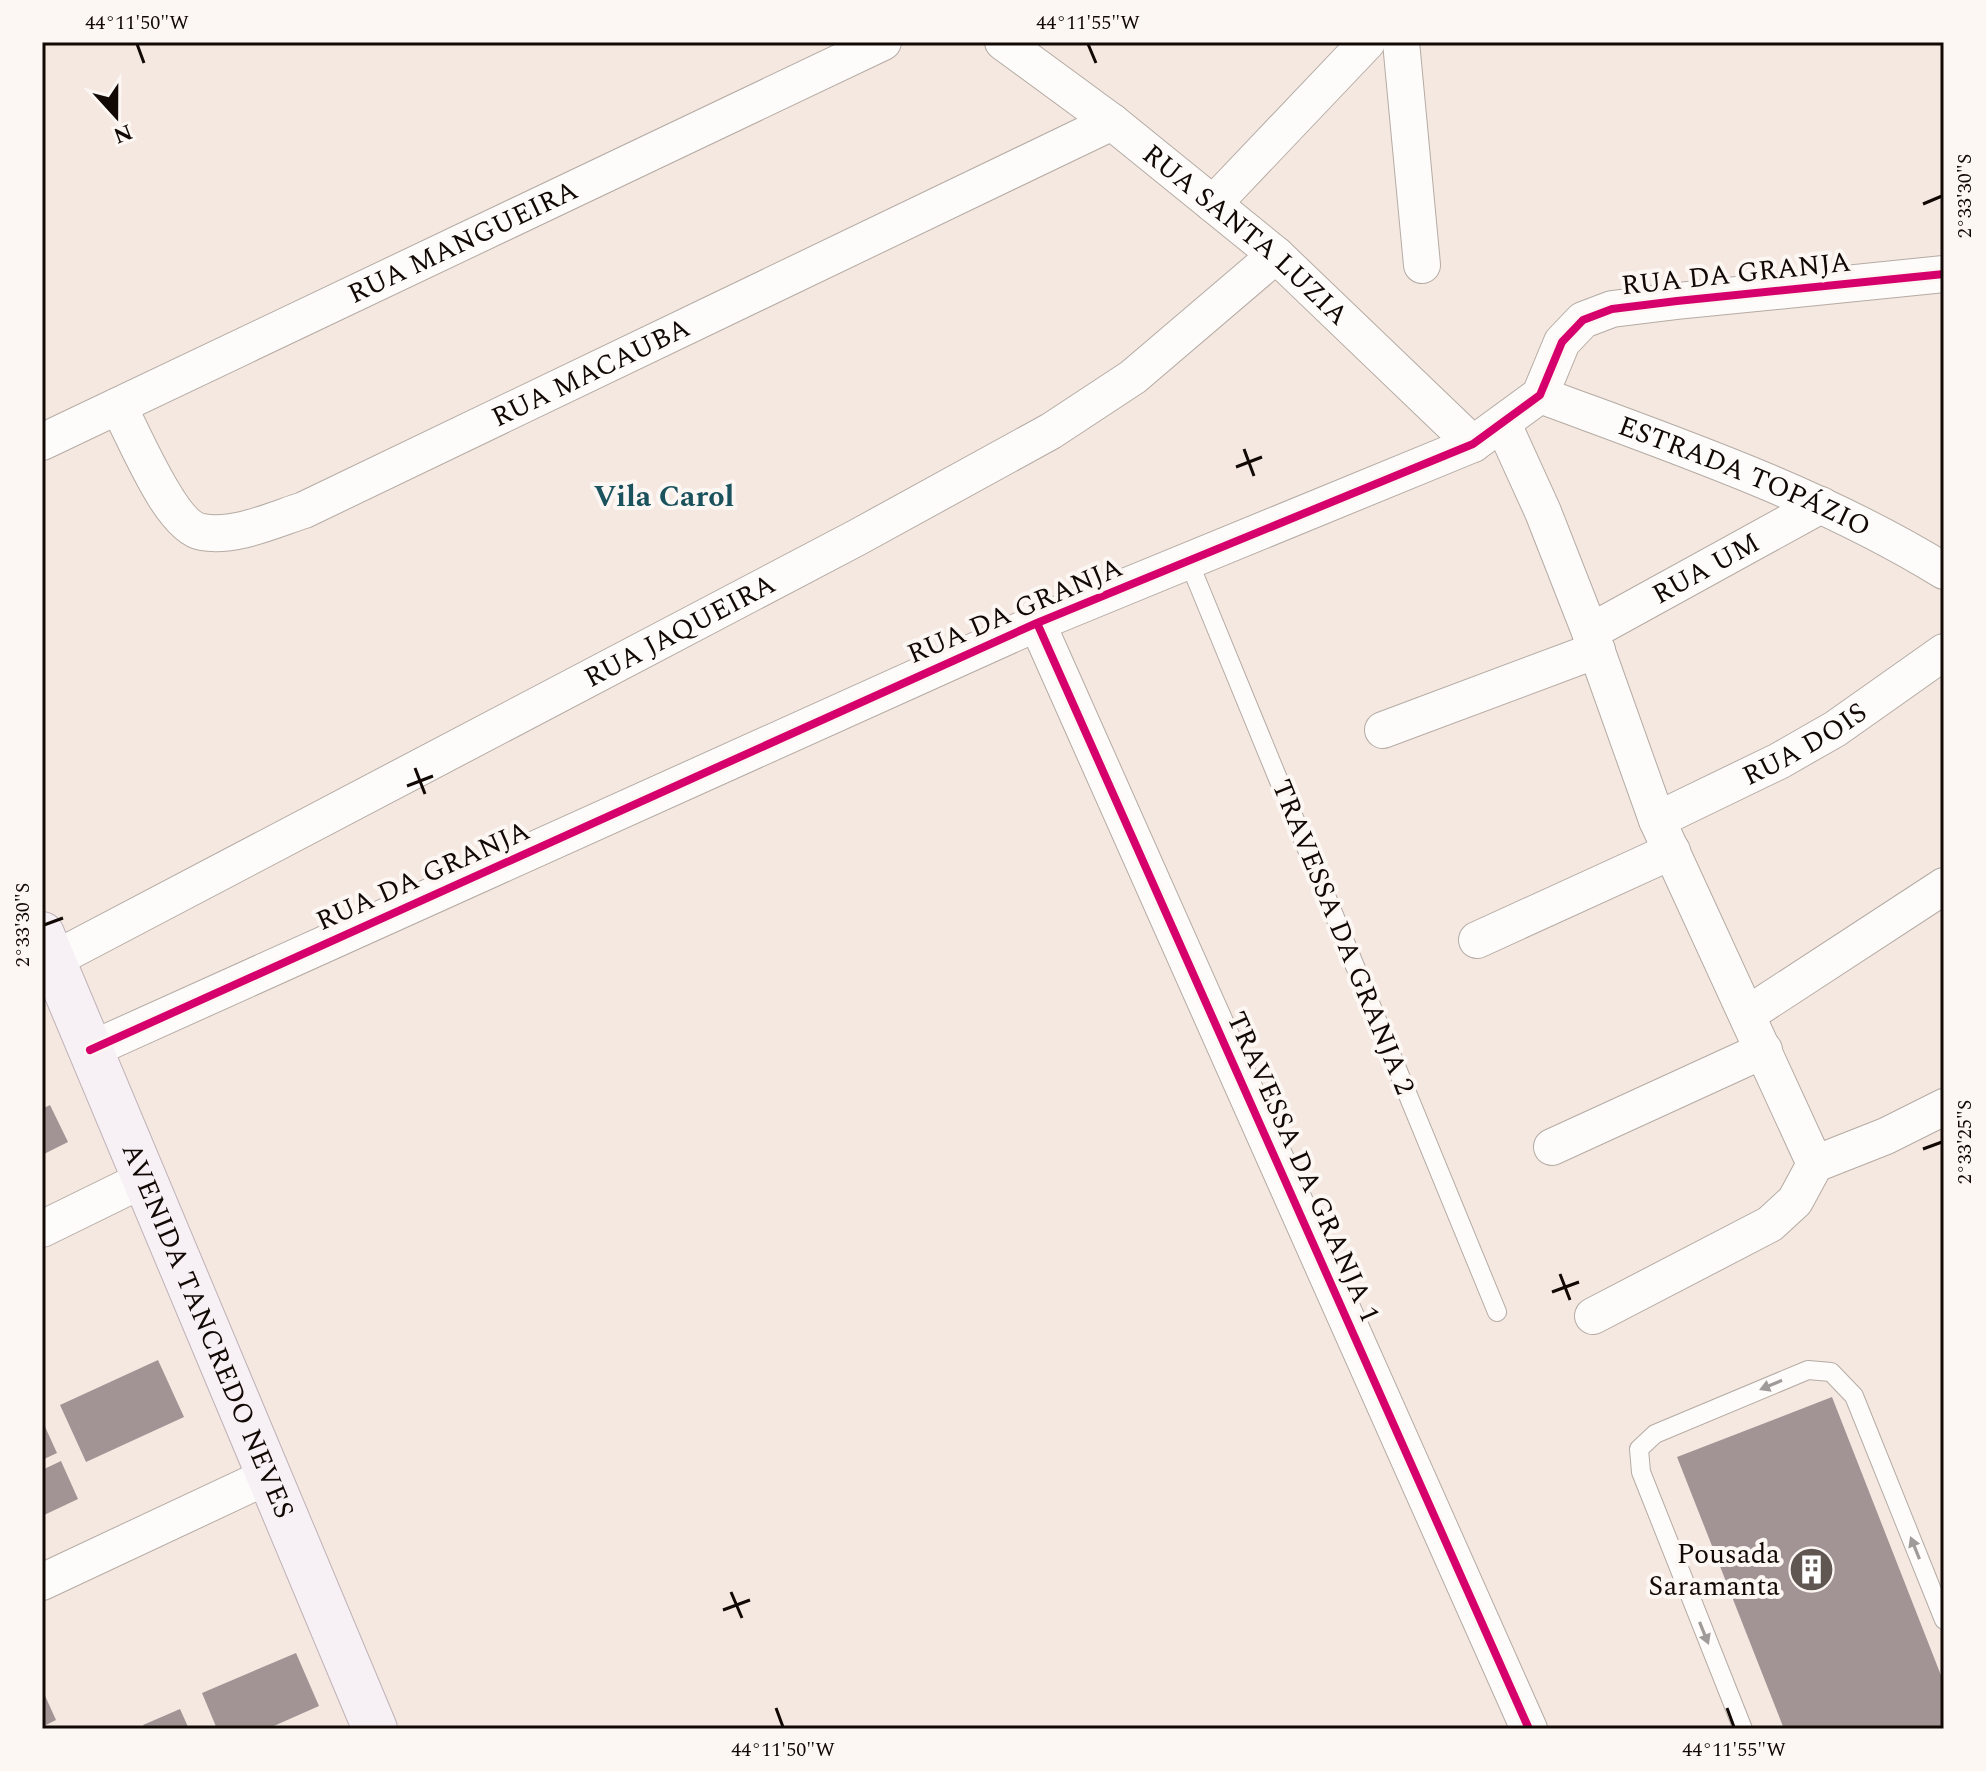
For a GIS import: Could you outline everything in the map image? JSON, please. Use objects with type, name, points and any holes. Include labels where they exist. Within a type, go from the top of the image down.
[{"type":"main road","name":"AVENIDA TANCREDO NEVES","points":[[48,947],[375,1729]]},
{"type":"street","name":"RUA MANGUEIRA","points":[[42,442],[883,42]]},
{"type":"street","name":"RUA SANTA LUZIA","points":[[1003,42],[1112,122],[1276,255],[1473,444]]},
{"type":"street","points":[[1213,204],[1367,42]]},
{"type":"street","points":[[1401,42],[1422,265]]},
{"type":"street","name":"RUA MACAUBA","points":[[118,406],[177,516],[200,532],[237,531],[304,510],[1112,122]]},
{"type":"street","name":"RUA JAQUEIRA","points":[[48,947],[844,544],[1051,431],[1133,377],[1276,255]]},
{"type":"street","name":"RUA DA GRANJA","points":[[90,1050],[1037,623],[1473,444],[1540,395],[1562,342],[1583,320],[1612,309],[1944,274]]},
{"type":"street","name":"ESTRADA TOPÁZIO","points":[[1540,395],[1821,505],[1903,546],[1944,571]]},
{"type":"street","points":[[1503,424],[1543,512],[1594,641],[1665,836],[1815,1164]]},
{"type":"street","name":"RUA UM","points":[[1383,730],[1594,641],[1821,505]]},
{"type":"street","name":"TRAVESSA DA GRANJA 1","points":[[1037,623],[1529,1729]]},
{"type":"street","name":"RUA DOIS","points":[[1477,940],[1665,836],[1779,761],[1835,729],[1944,652]]},
{"type":"street","points":[[1748,1014],[1944,886]]},
{"type":"street","points":[[1552,1147],[1764,1050]]},
{"type":"street","points":[[1593,1316],[1770,1224],[1795,1201],[1815,1164],[1886,1136],[1944,1107]]},
{"type":"street","points":[[42,1229],[144,1179]]},
{"type":"street","points":[[42,1582],[268,1476]]},
{"type":"lane","name":"TRAVESSA DA GRANJA 2","points":[[1189,562],[1497,1312]]},
{"type":"lane","points":[[1743,1729],[1641,1472],[1639,1449],[1655,1434],[1808,1370],[1831,1372],[1854,1396],[1944,1620]]},
{"type":"building","points":[[50,1105],[68,1142],[42,1155],[42,1109]]},
{"type":"building","points":[[158,1360],[184,1417],[86,1462],[60,1405]]},
{"type":"building","name":"Pousada Saramanta","points":[[1832,1397],[1944,1683],[1944,1729],[1784,1729],[1677,1457]]},
{"type":"building","points":[[42,1420],[57,1453],[42,1460]]},
{"type":"building","points":[[61,1461],[78,1499],[42,1516],[42,1470]]},
{"type":"building","points":[[296,1653],[319,1706],[267,1729],[217,1729],[202,1693]]},
{"type":"building","points":[[42,1689],[56,1720],[42,1727]]},
{"type":"building","points":[[180,1709],[189,1729],[145,1729],[143,1725]]},
{"type":"cycle path","points":[[90,1050],[1037,623],[1473,444],[1540,395],[1562,342],[1583,320],[1612,309],[1944,274]]},
{"type":"cycle path","points":[[1037,623],[1529,1729]]},
{"type":"place","name":"Pousada Saramanta","points":[[1811,1570]]},
{"type":"district","name":"Vila Carol","points":[[664,497]]}]
